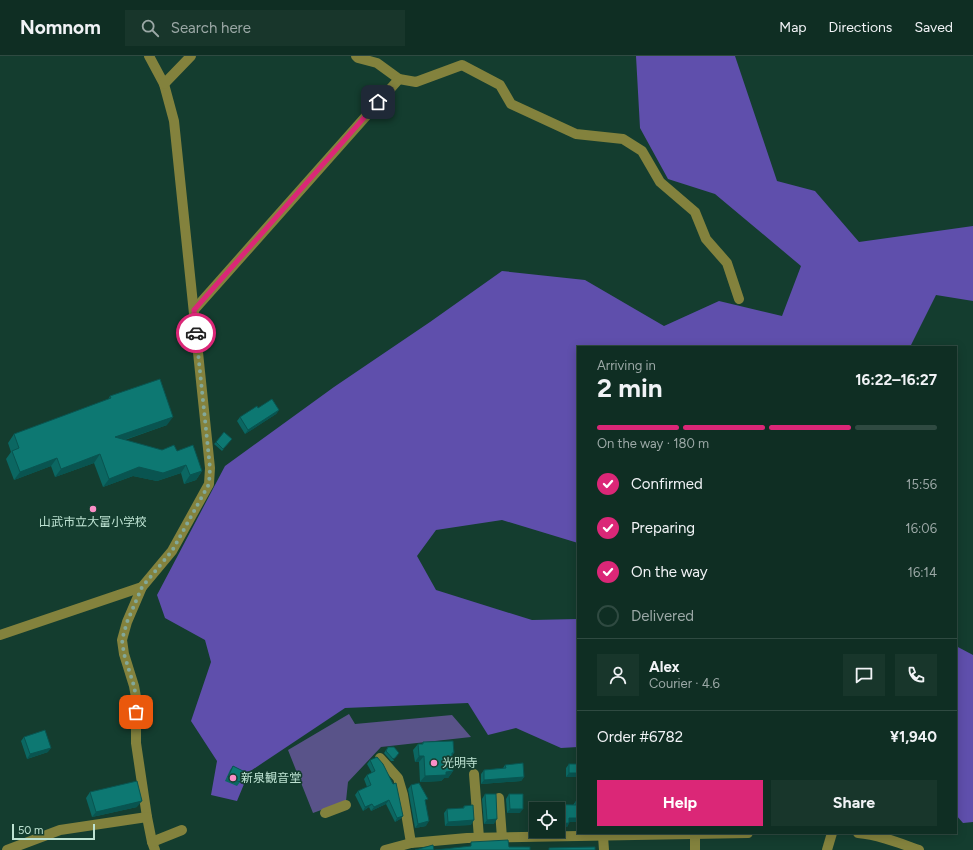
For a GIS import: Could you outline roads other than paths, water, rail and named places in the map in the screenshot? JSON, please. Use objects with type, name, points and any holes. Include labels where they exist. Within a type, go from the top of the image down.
[{"type":"street","points":[[149,56],[164,84],[174,121],[210,468],[209,484],[172,551],[142,587],[127,622],[122,640],[124,654],[136,697],[136,743],[153,846],[182,830]]},
{"type":"street","points":[[164,84],[192,56]]},
{"type":"street","points":[[356,56],[358,58],[377,63],[399,80],[416,82],[462,65],[500,85],[511,104],[576,134],[623,139],[642,151],[660,182],[695,212],[706,239],[727,262],[739,299]]},
{"type":"street","points":[[194,310],[399,80]]},
{"type":"street","points":[[0,635],[142,587]]},
{"type":"street","points":[[380,758],[398,778],[403,795],[411,843]]},
{"type":"street","points":[[474,774],[479,838]]},
{"type":"street","points":[[499,798],[502,838]]},
{"type":"street","points":[[325,813],[346,805]]},
{"type":"street","points":[[7,850],[60,830],[147,817]]},
{"type":"street","points":[[391,849],[411,843],[436,840],[695,834],[696,850]]},
{"type":"street","points":[[827,850],[832,834]]},
{"type":"street","points":[[868,834],[919,850]]},
{"type":"street","points":[[604,850],[606,835]]},
{"type":"place","name":"山武市立大富小学校","points":[[93,509]]},
{"type":"place","name":"光明寺","points":[[434,763]]},
{"type":"place","name":"新泉観音堂","points":[[233,778]]}]
